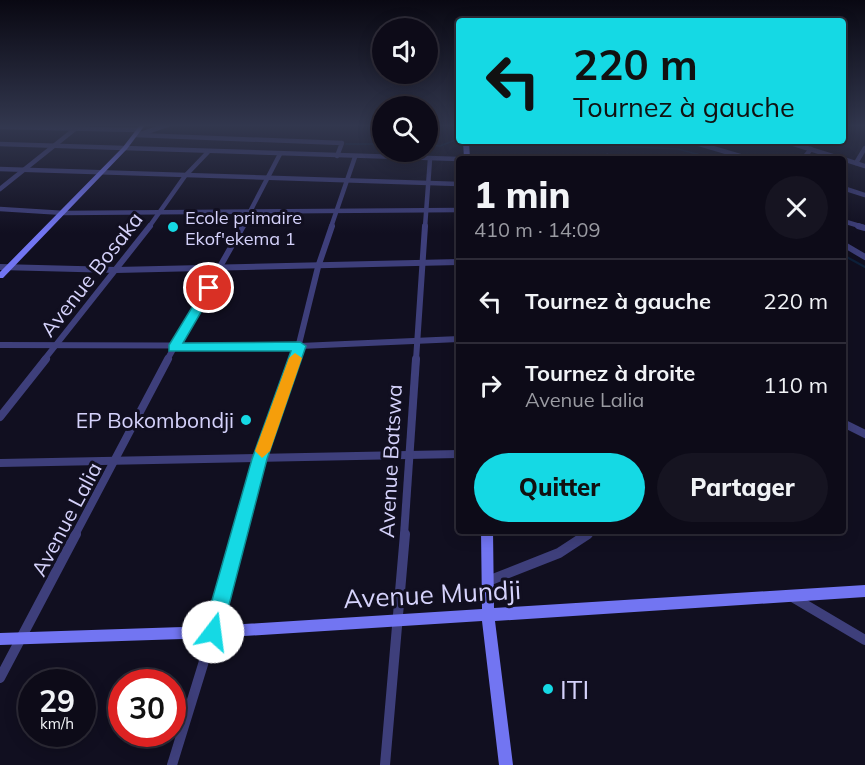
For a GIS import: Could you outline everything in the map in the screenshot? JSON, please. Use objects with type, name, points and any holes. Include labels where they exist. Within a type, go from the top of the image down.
[{"type":"street","points":[[0,189],[34,161]]},
{"type":"street","points":[[0,276],[113,161]]},
{"type":"street","name":"Avenue Bosaka","points":[[0,417],[160,213],[184,176],[199,161]]},
{"type":"street","name":"Avenue Lalia","points":[[0,678],[174,348],[221,268],[276,161]]},
{"type":"street","points":[[172,765],[213,632],[259,459],[300,346],[318,267],[354,161]]},
{"type":"street","points":[[849,161],[865,166]]},
{"type":"street","name":"Avenue Batswa","points":[[385,765],[400,620],[408,453],[430,162]]},
{"type":"street","points":[[0,169],[456,184]]},
{"type":"street","points":[[846,189],[865,195]]},
{"type":"street","points":[[0,209],[64,213],[456,210]]},
{"type":"street","points":[[846,222],[865,228]]},
{"type":"street","points":[[846,246],[865,256]]},
{"type":"street","points":[[0,267],[116,270],[456,262]]},
{"type":"street","points":[[0,345],[174,348],[366,345],[456,339]]},
{"type":"street","points":[[846,424],[865,434]]},
{"type":"street","points":[[0,463],[259,459],[408,453],[456,454]]},
{"type":"street","points":[[487,534],[488,615],[506,765]]},
{"type":"street","points":[[488,581],[559,553],[588,534]]},
{"type":"street","name":"Avenue Mundji","points":[[0,639],[213,632],[865,591]]},
{"type":"street","points":[[792,597],[865,640]]},
{"type":"waterway","points":[[846,257],[865,267]]},
{"type":"slow traffic","points":[[262,451],[295,358]]},
{"type":"place","name":"Ecole primaire Ekof'ekema 1","points":[[173,227]]},
{"type":"place","name":"EP Bokombondji","points":[[246,420]]},
{"type":"place","name":"ITI","points":[[548,689]]},
{"type":"route","points":[[209,288],[174,348],[300,346],[259,459],[213,632]]}]
